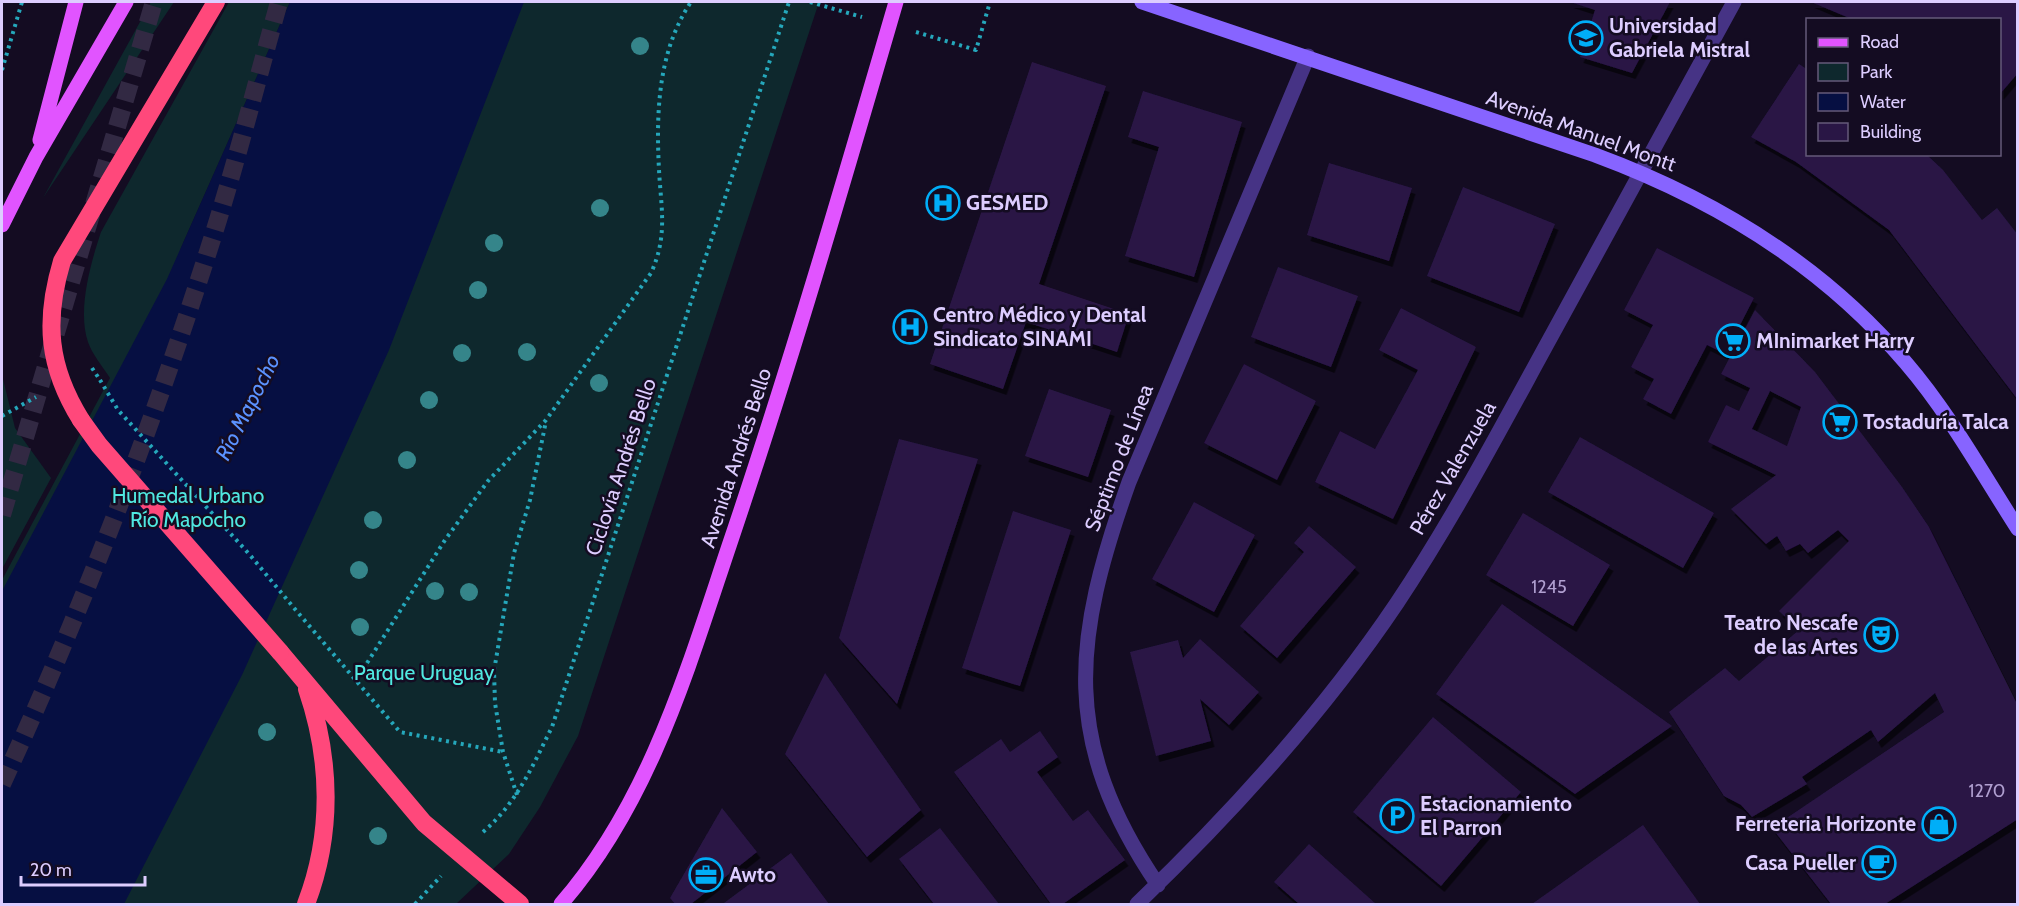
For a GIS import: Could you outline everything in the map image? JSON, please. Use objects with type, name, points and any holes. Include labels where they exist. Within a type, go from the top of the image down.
[{"type":"highway","points":[[216,2],[62,261],[53,287],[51,338],[62,382],[81,420],[99,445],[304,679],[400,796],[459,856],[520,904]]},
{"type":"highway","points":[[304,679],[321,741],[326,785],[321,856],[306,904]]},
{"type":"main road","points":[[36,157],[76,2]]},
{"type":"main road","points":[[2,225],[36,157],[126,2]]},
{"type":"main road","name":"Avenida Andrés Bello","points":[[561,904],[608,841],[639,787],[683,682],[802,321],[896,2]]},
{"type":"street","name":"Avenida Manuel Montt","points":[[1142,2],[1308,56],[1642,172],[1721,211],[1795,258],[1852,306],[1913,372],[1959,435],[2018,529]]},
{"type":"street","name":"Pérez Valenzuela","points":[[1137,904],[1229,812],[1276,758],[1363,650],[1397,603],[1479,469],[1734,2]]},
{"type":"street","name":"Séptimo de Línea","points":[[1158,885],[1135,852],[1114,813],[1099,772],[1085,697],[1088,621],[1111,533],[1129,482],[1308,56]]},
{"type":"path","points":[[2,70],[22,2]]},
{"type":"path","points":[[356,682],[445,540],[488,481],[546,420],[651,273],[660,254],[663,234],[659,167],[660,85],[670,42],[691,2]]},
{"type":"path","name":"Ciclovía Andrés Bello","points":[[415,904],[459,856],[507,810],[517,796],[552,727],[789,2]]},
{"type":"path","points":[[100,380],[118,410],[250,555],[400,732],[503,752]]},
{"type":"path","points":[[517,796],[503,752],[493,687],[494,671],[514,553],[530,500],[546,420]]},
{"type":"green space","points":[[151,2],[174,2],[43,198]]},
{"type":"green space","name":"Parque Uruguay","points":[[229,2],[290,2],[180,250],[313,2],[819,2],[578,736],[540,807],[509,854],[456,904],[2,904],[2,580],[110,378],[90,347],[84,316],[87,286],[101,232]]},
{"type":"green space","points":[[2,375],[15,428],[51,478],[2,569]]},
{"type":"water","name":"Humedal Urbano Río Mapocho","points":[[290,2],[524,2],[389,350],[242,675],[124,904],[2,904],[2,591],[167,279]]},
{"type":"building","points":[[1570,2],[1670,2],[1632,73],[1580,57],[1595,10]]},
{"type":"building","points":[[1811,2],[2018,2],[2018,73],[2001,93],[2001,18],[1849,18]]},
{"type":"building","points":[[1032,62],[1106,86],[1039,284],[1129,314],[1117,352],[1026,322],[1003,389],[930,364]]},
{"type":"building","points":[[1799,64],[1806,69],[1806,156],[1928,156],[1943,170],[1982,220],[1997,208],[2018,235],[2018,400],[1889,230],[1796,162],[1751,137]]},
{"type":"building","points":[[1143,91],[1242,122],[1194,277],[1125,256],[1159,147],[1128,137]]},
{"type":"building","points":[[1329,163],[1412,188],[1389,261],[1307,235]]},
{"type":"building","points":[[1463,187],[1555,224],[1519,312],[1427,276]]},
{"type":"building","points":[[1657,248],[1754,298],[1725,354],[1707,345],[1671,414],[1643,399],[1654,379],[1631,367],[1653,325],[1624,310]]},
{"type":"building","points":[[1278,267],[1358,296],[1331,367],[1251,337]]},
{"type":"building","points":[[1401,308],[1476,347],[1393,519],[1315,482],[1340,431],[1375,449],[1418,370],[1379,350]]},
{"type":"building","points":[[1755,310],[1815,372],[1902,487],[1929,527],[2018,706],[2018,819],[1885,904],[1831,904],[1772,828],[1944,712],[1935,693],[1878,742],[1871,730],[1802,777],[1807,784],[1752,817],[1741,805],[1724,796],[1669,712],[1725,668],[1739,681],[1799,630],[1779,611],[1849,541],[1838,530],[1808,553],[1800,544],[1786,551],[1777,536],[1766,544],[1731,509],[1776,475],[1708,442],[1726,405],[1739,411],[1750,388],[1721,374]],"holes":[[[1770,391],[1801,407],[1787,446],[1752,429]]]},
{"type":"building","points":[[1244,364],[1316,401],[1277,480],[1204,443]]},
{"type":"building","points":[[1049,389],[1111,410],[1088,477],[1025,456]]},
{"type":"building","points":[[1580,437],[1714,513],[1683,568],[1548,492]]},
{"type":"building","points":[[899,439],[978,459],[897,704],[839,638]]},
{"type":"building","points":[[1194,502],[1255,535],[1214,612],[1152,579]]},
{"type":"building","points":[[1013,511],[1071,530],[1020,686],[962,668]]},
{"type":"building","points":[[1523,513],[1610,565],[1573,626],[1486,575]]},
{"type":"building","points":[[1309,526],[1356,567],[1277,658],[1240,626],[1304,552],[1294,543]]},
{"type":"building","points":[[1502,604],[1672,726],[1575,794],[1436,694]]},
{"type":"building","points":[[1200,639],[1259,692],[1229,725],[1200,699],[1211,741],[1156,756],[1130,652],[1178,640],[1183,658]]},
{"type":"building","points":[[825,673],[921,810],[867,857],[785,754]]},
{"type":"building","points":[[1433,717],[1521,792],[1441,886],[1353,812]]},
{"type":"building","points":[[1040,731],[1058,757],[1037,772],[1073,821],[1088,810],[1125,860],[1063,904],[1051,904],[954,772],[1001,739],[1010,752]]},
{"type":"building","name":"Awto","points":[[722,808],[757,852],[691,904],[675,904],[670,898]]},
{"type":"building","points":[[1643,825],[1700,904],[1532,904]]},
{"type":"building","points":[[940,828],[999,904],[934,904],[899,859]]},
{"type":"building","points":[[1309,844],[1376,904],[1299,904],[1274,882]]},
{"type":"building","points":[[791,853],[829,904],[724,903]]},
{"type":"tunnel","points":[[2,515],[154,2]]},
{"type":"tunnel","points":[[2,784],[63,646],[119,506],[171,364],[226,193],[279,2]]},
{"type":"place","name":"Universidad Gabriela Mistral","points":[[1586,38]]},
{"type":"place","name":"GESMED","points":[[943,203]]},
{"type":"place","name":"Centro Médico y Dental Sindicato SINAMI","points":[[910,327]]},
{"type":"place","name":"MInimarket Harry","points":[[1733,341]]},
{"type":"place","name":"Tostaduría Talca","points":[[1840,422]]},
{"type":"place","name":"Teatro Nescafe de las Artes","points":[[1881,635]]},
{"type":"place","name":"Estacionamiento El Parron","points":[[1397,816]]},
{"type":"place","name":"Ferreteria Horizonte","points":[[1939,824]]},
{"type":"place","name":"Casa Pueller","points":[[1879,863]]},
{"type":"place","name":"Awto","points":[[706,875]]},
{"type":"water label","name":"Río Mapocho","points":[[247,407]]}]
